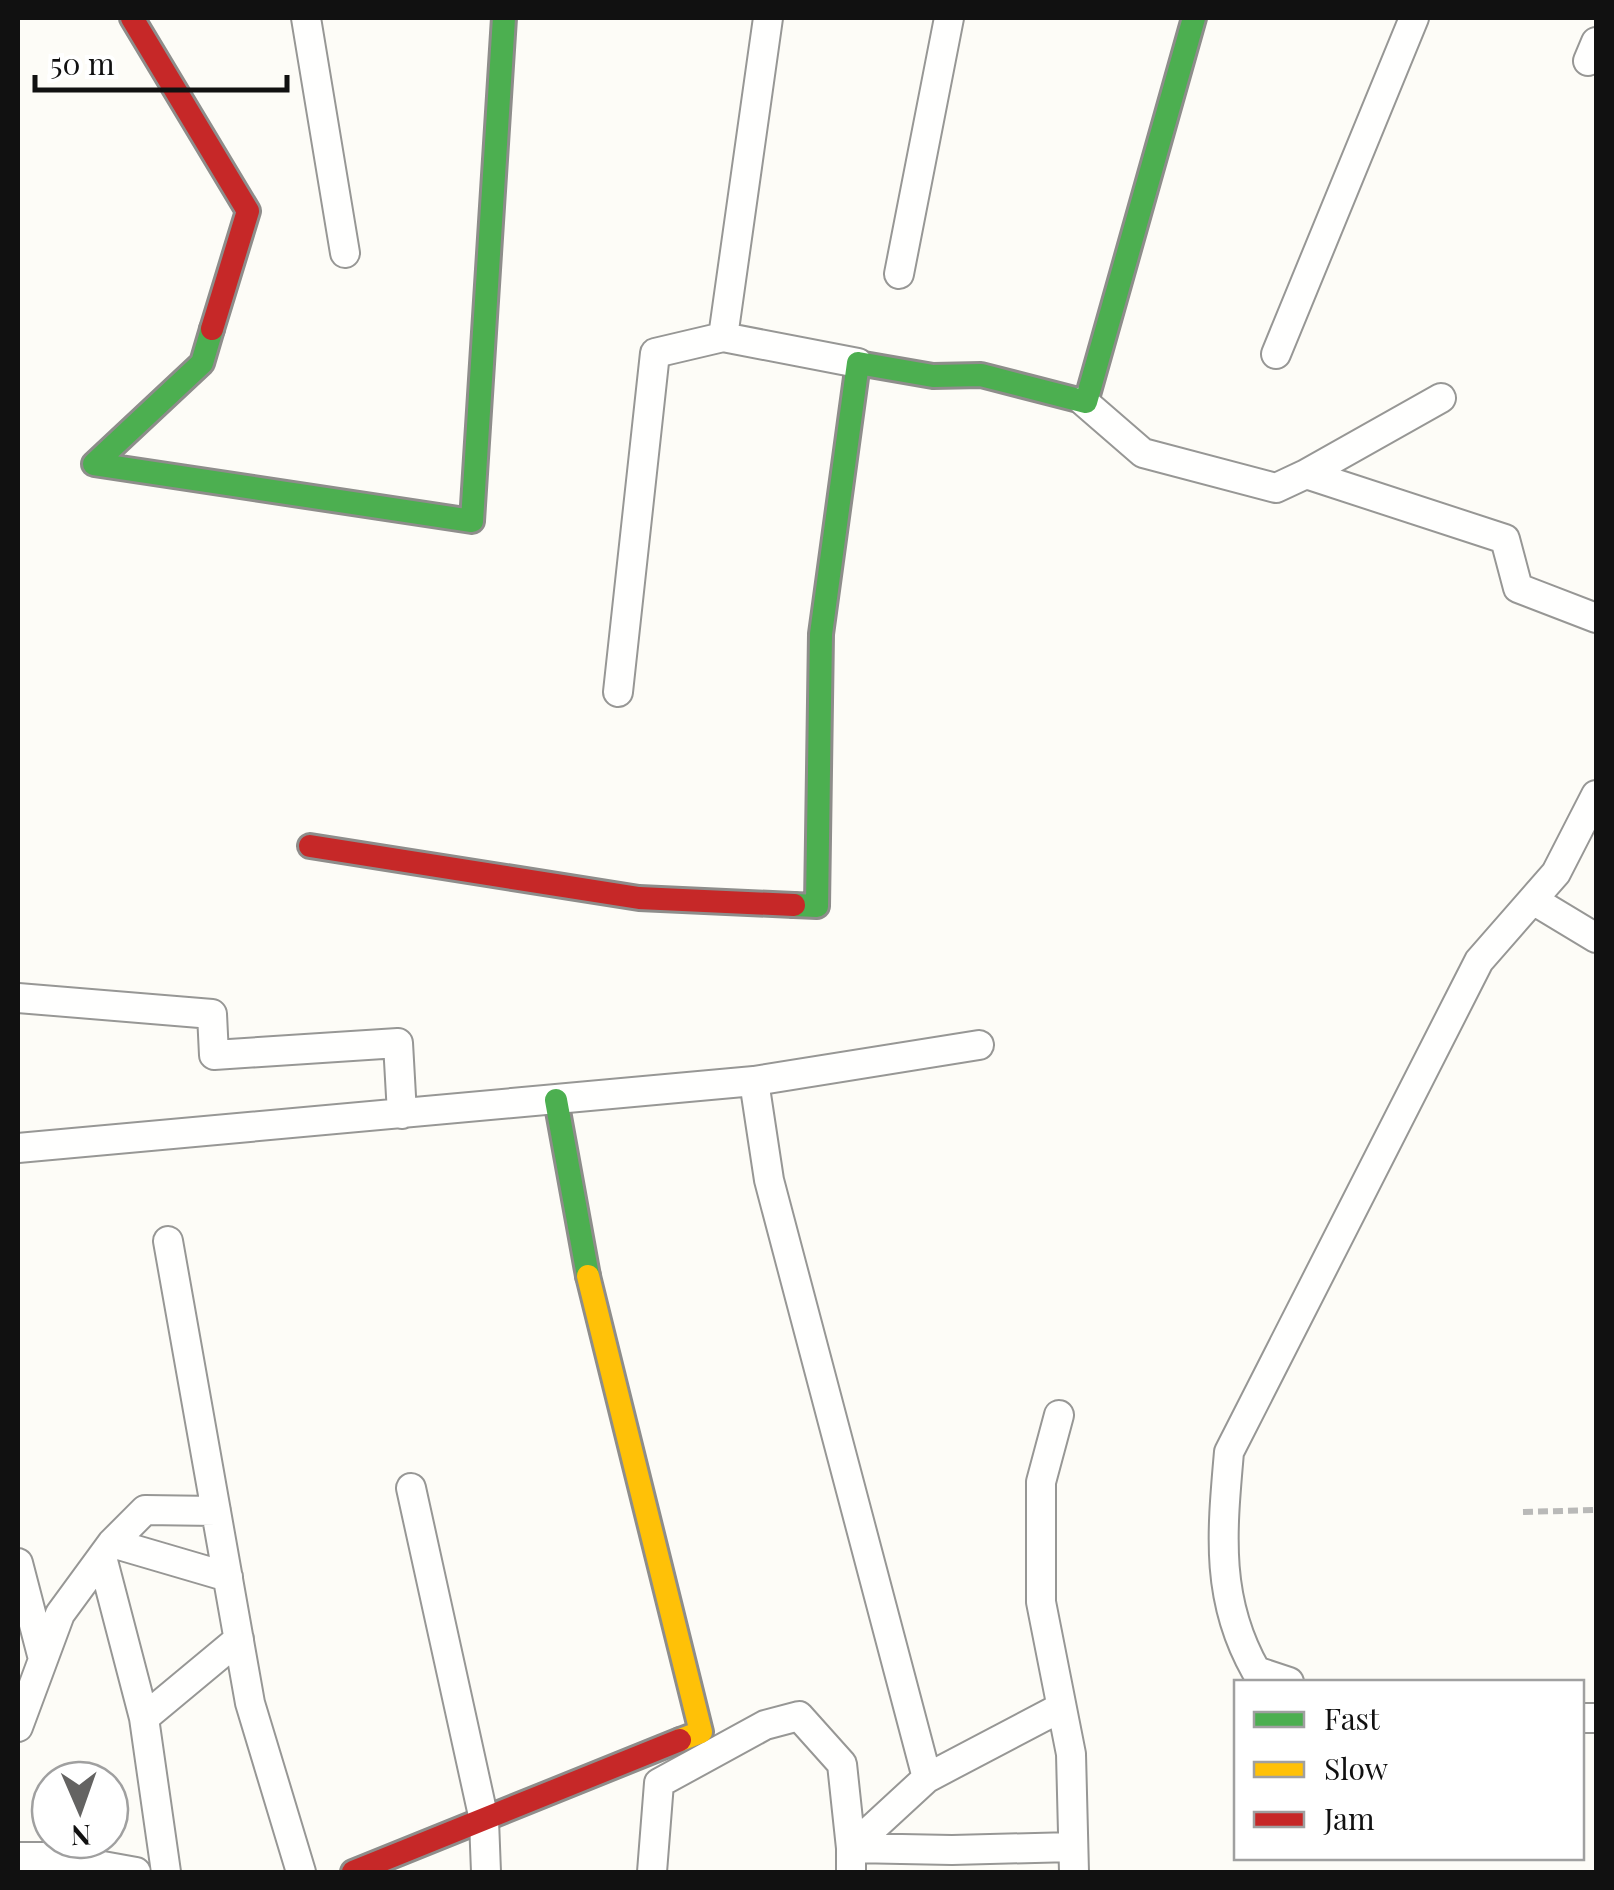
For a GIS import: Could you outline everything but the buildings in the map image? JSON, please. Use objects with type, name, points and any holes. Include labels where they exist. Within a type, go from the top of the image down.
[{"type":"street","points":[[132,18],[248,210],[202,363],[94,464],[472,521],[504,18]]},
{"type":"street","points":[[306,18],[345,253]]},
{"type":"street","points":[[723,338],[768,18]]},
{"type":"street","points":[[898,274],[949,18]]},
{"type":"street","points":[[1083,402],[1194,18]]},
{"type":"street","points":[[1276,354],[1414,18]]},
{"type":"street","points":[[618,692],[655,353],[723,338],[932,376],[981,374],[1083,402],[1143,454],[1276,488],[1441,398]]},
{"type":"street","points":[[310,846],[640,898],[817,906],[822,634],[858,363]]},
{"type":"street","points":[[1306,474],[1506,539],[1518,588],[1596,618]]},
{"type":"street","points":[[1282,1680],[1256,1672],[1238,1639],[1228,1595],[1222,1532],[1229,1452],[1479,960],[1556,873],[1596,795]]},
{"type":"street","points":[[1533,900],[1596,938]]},
{"type":"street","points":[[18,998],[212,1014],[214,1056],[398,1044],[402,1114]]},
{"type":"street","points":[[18,1148],[754,1081],[979,1044]]},
{"type":"street","points":[[754,1081],[769,1180],[928,1778]]},
{"type":"street","points":[[353,1872],[701,1732],[583,1256],[556,1100]]},
{"type":"street","points":[[168,1240],[250,1702],[301,1872]]},
{"type":"street","points":[[851,1860],[1073,1860],[1071,1754],[1041,1602],[1041,1482],[1059,1416]]},
{"type":"street","points":[[411,1488],[484,1820],[486,1872]]},
{"type":"street","points":[[18,1727],[60,1614],[107,1550],[145,1510],[216,1511]]},
{"type":"street","points":[[107,1550],[228,1577]]},
{"type":"street","points":[[107,1550],[144,1718],[166,1872]]},
{"type":"street","points":[[18,1563],[43,1659]]},
{"type":"street","points":[[144,1718],[238,1639]]},
{"type":"street","points":[[851,1860],[928,1778],[1060,1708]]},
{"type":"street","points":[[652,1872],[659,1784],[765,1725],[800,1716],[842,1764],[851,1860]]},
{"type":"street","points":[[18,1856],[53,1857],[136,1872]]},
{"type":"path","points":[[1523,1512],[1596,1510]]},
{"type":"traffic: fast","points":[[212,329],[202,363],[94,464],[472,521],[504,18]]},
{"type":"traffic: fast","points":[[794,905],[817,906],[821,634],[858,363],[933,376],[981,375],[1086,402],[1194,18]]},
{"type":"traffic: fast","points":[[556,1100],[588,1276]]},
{"type":"traffic: slow","points":[[588,1276],[701,1732],[680,1740]]},
{"type":"traffic: jam","points":[[132,18],[248,211],[212,329]]},
{"type":"traffic: jam","points":[[310,846],[639,898],[794,905]]},
{"type":"traffic: jam","points":[[353,1872],[680,1740]]}]
